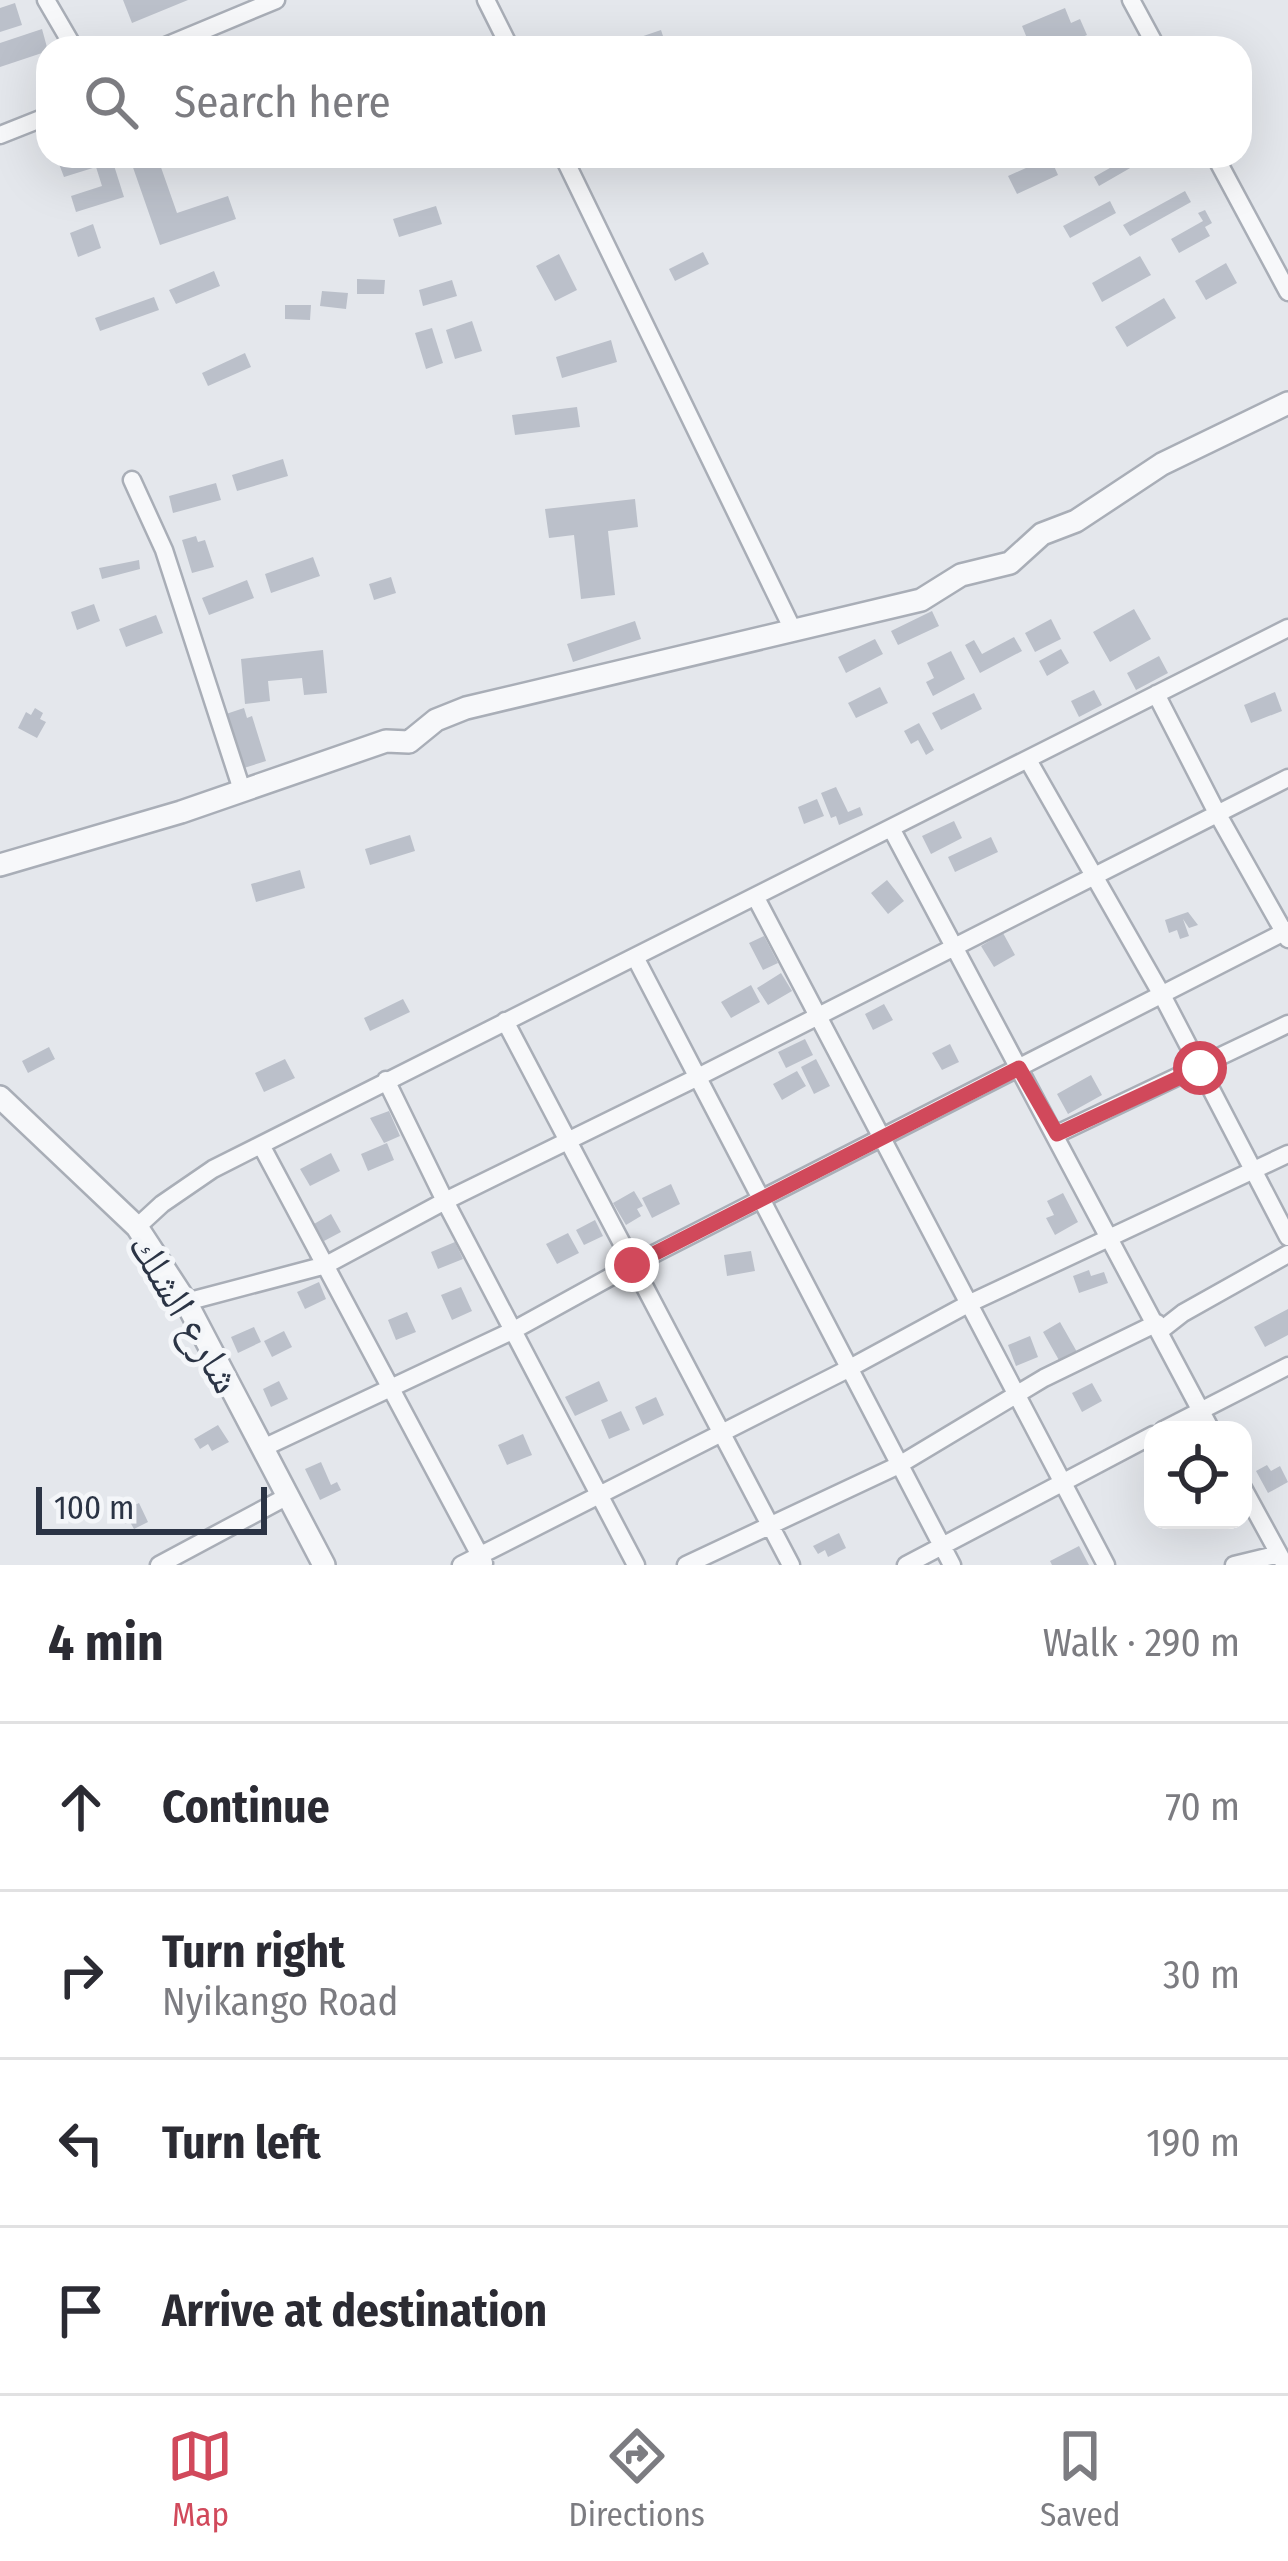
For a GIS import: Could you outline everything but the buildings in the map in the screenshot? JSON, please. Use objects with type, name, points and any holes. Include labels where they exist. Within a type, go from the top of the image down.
[{"type":"street","points":[[46,0],[67,36]]},
{"type":"street","points":[[190,36],[276,0]]},
{"type":"street","points":[[486,0],[504,36]]},
{"type":"street","points":[[1131,0],[1150,36]]},
{"type":"street","points":[[0,135],[36,121]]},
{"type":"street","points":[[569,168],[794,632]]},
{"type":"street","points":[[1221,168],[1288,292]]},
{"type":"street","points":[[0,866],[386,741],[409,742],[436,720],[466,708],[921,600],[962,575],[1010,563],[1042,535],[1076,521],[1162,464],[1288,403]]},
{"type":"street","points":[[131,480],[164,550],[242,790]]},
{"type":"street","points":[[136,1227],[213,1169],[386,1080],[1156,694],[1285,636]]},
{"type":"street","points":[[263,1448],[514,1330],[632,1265],[1287,934],[1156,694]]},
{"type":"street","points":[[1028,760],[1162,995],[1288,1237]]},
{"type":"street","points":[[186,1302],[326,1265],[1288,778]]},
{"type":"street","points":[[892,830],[1206,1421]]},
{"type":"street","points":[[756,898],[1106,1565]]},
{"type":"street","points":[[636,958],[952,1565]]},
{"type":"street","points":[[506,1021],[791,1565]]},
{"type":"street","points":[[1057,1134],[1288,1024]]},
{"type":"street","points":[[386,1080],[636,1565]]},
{"type":"street","name":"شارع الشلك","points":[[0,1097],[136,1227],[186,1302],[324,1565]]},
{"type":"street","points":[[261,1145],[483,1560]]},
{"type":"street","points":[[460,1565],[483,1560],[599,1494],[1109,1234],[1288,1154]]},
{"type":"street","points":[[686,1565],[899,1465],[1044,1378],[1158,1327],[1288,1254]]},
{"type":"street","points":[[1180,1421],[1288,1366]]},
{"type":"street","points":[[906,1565],[1144,1441]]},
{"type":"street","points":[[159,1565],[286,1497]]},
{"type":"street","points":[[1234,1565],[1282,1560],[1252,1505]]},
{"type":"route","points":[[632,1265],[1019,1068],[1057,1134],[1200,1068]]}]
